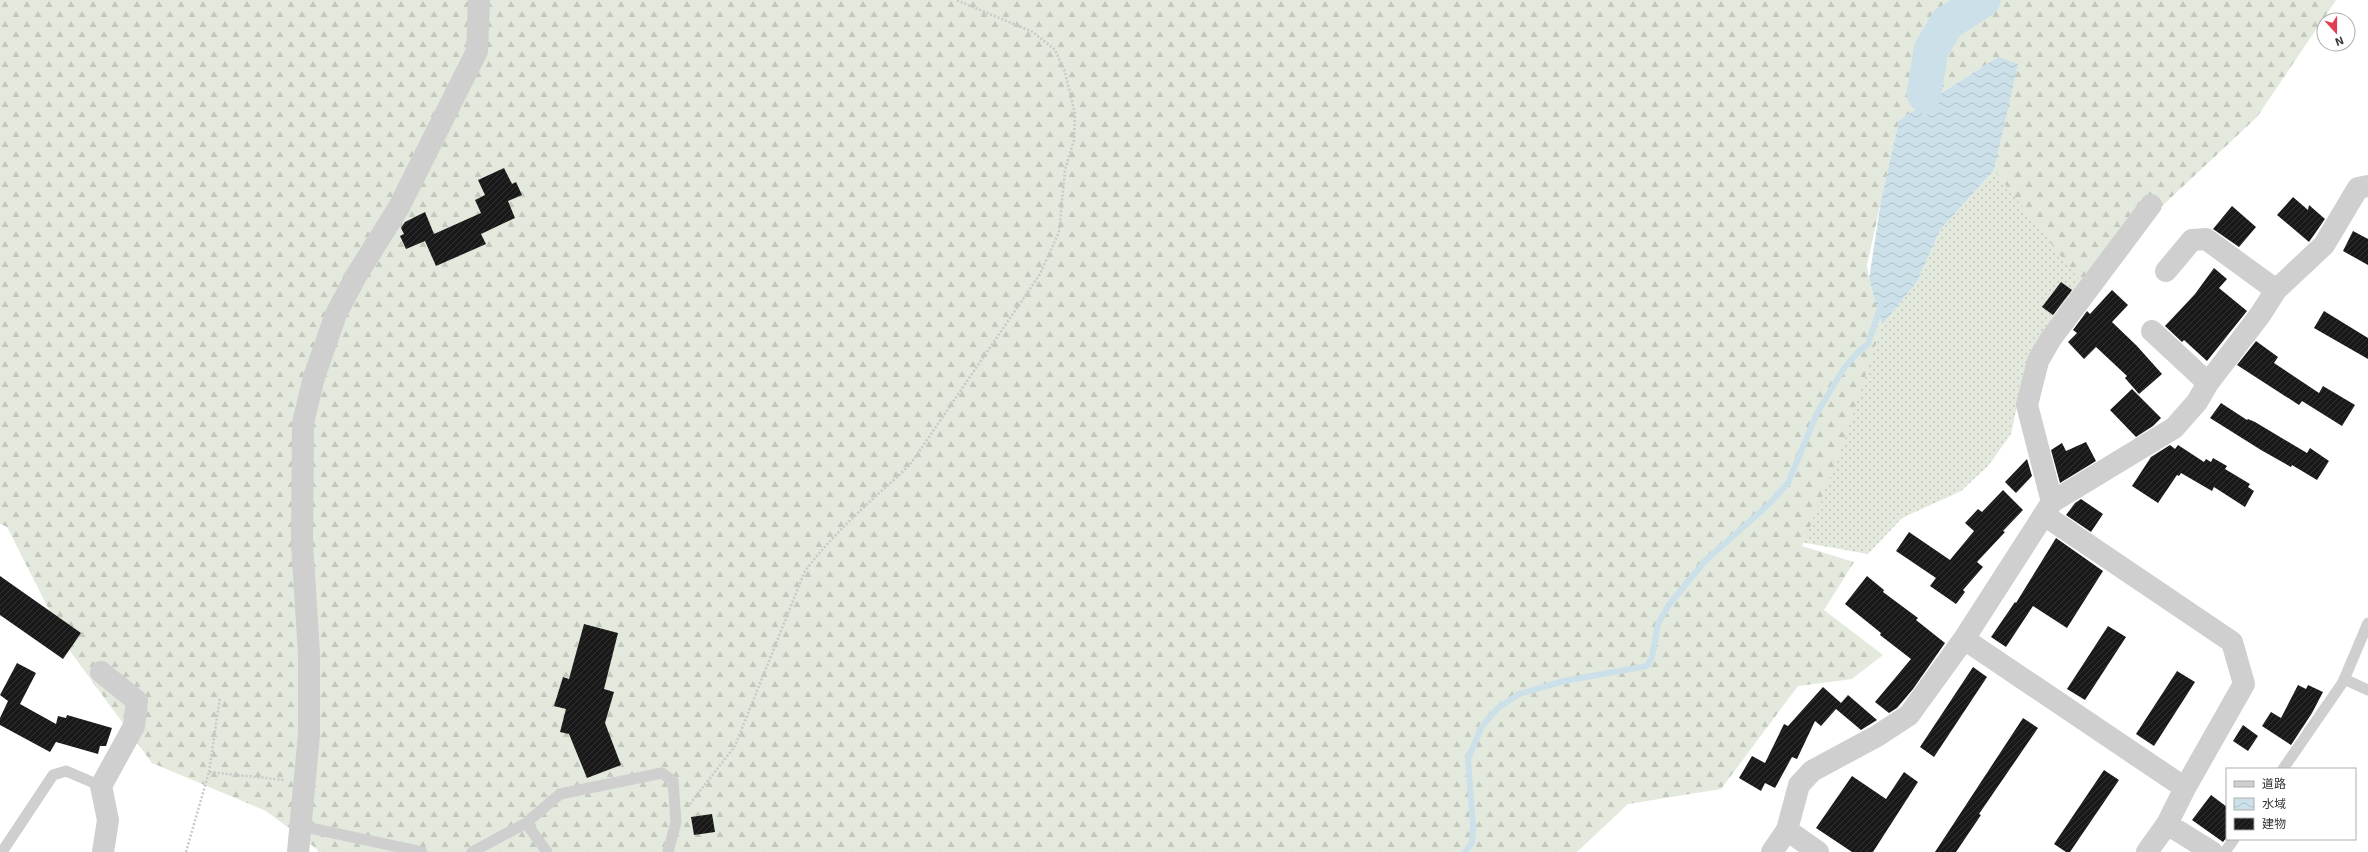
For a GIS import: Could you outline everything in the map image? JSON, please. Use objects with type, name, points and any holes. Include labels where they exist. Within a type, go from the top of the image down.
[{"type":"street","points":[[298,852],[309,726],[309,654],[302,544],[303,423],[314,377],[336,314],[356,276],[399,207],[477,51],[479,0]]},
{"type":"street","points":[[1772,852],[1788,830],[1799,785],[1812,771],[1877,736],[1909,715],[1964,639],[2048,509],[2174,428],[2197,402],[2208,383],[2260,314],[2276,290],[2324,245],[2358,188],[2368,186]]},
{"type":"street","points":[[2147,852],[2167,824],[2185,788],[2244,684],[2232,642],[2048,509],[2027,404],[2038,361],[2050,340],[2151,205]]},
{"type":"street","points":[[2166,271],[2192,240],[2206,239],[2276,290]]},
{"type":"street","points":[[2152,331],[2208,383]]},
{"type":"street","points":[[1964,639],[2185,788]]},
{"type":"street","points":[[101,672],[137,701],[134,726],[101,786],[108,820],[103,852]]},
{"type":"street","points":[[2167,824],[2212,852]]},
{"type":"street","points":[[1788,830],[1818,852]]},
{"type":"lane","points":[[2284,768],[2344,679],[2368,623]]},
{"type":"lane","points":[[2344,679],[2368,690]]},
{"type":"lane","points":[[2,852],[53,775],[66,771],[101,786]]},
{"type":"lane","points":[[472,852],[526,823],[560,794],[662,773],[673,781],[676,822],[668,852]]},
{"type":"lane","points":[[526,823],[547,852]]},
{"type":"lane","points":[[301,826],[422,852]]},
{"type":"lane","points":[[2225,852],[2233,840]]},
{"type":"path","points":[[676,822],[735,746],[805,571],[817,555],[846,524],[902,474],[914,459],[1040,274],[1059,232],[1065,170],[1074,140],[1075,114],[1065,72],[1054,50],[1033,32],[956,0]]},
{"type":"path","points":[[186,852],[210,772],[220,697]]},
{"type":"path","points":[[210,772],[305,783]]},
{"type":"green space","points":[[0,0],[2336,0],[2328,12],[2316,12],[2316,30],[2257,117],[2081,282],[1994,170],[2014,73],[1998,57],[1899,120],[1867,265],[1869,279],[1882,325],[1841,451],[1802,546],[1854,562],[1824,610],[1883,655],[1852,679],[1798,686],[1721,789],[1628,804],[1577,852],[318,852],[317,849],[266,811],[152,763],[70,651],[7,527],[0,524]]},
{"type":"green space","points":[[1994,170],[2085,278],[2018,401],[2011,434],[1988,466],[1961,491],[1902,518],[1868,554],[1800,542],[1835,463],[1882,325],[1917,282],[1940,230]]},
{"type":"water","points":[[1998,57],[2018,64],[1994,170],[1940,230],[1917,282],[1882,325],[1869,279],[1881,201],[1899,120]]},
{"type":"building","points":[[504,168],[512,184],[516,182],[522,195],[508,201],[515,218],[481,234],[486,244],[436,266],[425,241],[406,249],[400,236],[404,234],[401,228],[405,222],[425,212],[434,234],[481,213],[475,200],[485,195],[478,180]]},
{"type":"building","points":[[2293,197],[2308,210],[2309,205],[2325,219],[2309,242],[2277,215]]},
{"type":"building","points":[[2232,206],[2256,227],[2239,247],[2213,229]]},
{"type":"building","points":[[2353,231],[2368,239],[2368,265],[2343,251]]},
{"type":"building","points":[[2214,268],[2227,279],[2219,288],[2247,311],[2207,361],[2184,340],[2182,342],[2165,326],[2195,294]]},
{"type":"building","points":[[2061,282],[2072,290],[2053,315],[2042,307]]},
{"type":"building","points":[[2112,290],[2128,305],[2112,322],[2137,346],[2162,374],[2139,394],[2125,378],[2127,376],[2096,347],[2084,359],[2068,342],[2077,333],[2073,330],[2087,311],[2090,314]]},
{"type":"building","points":[[2324,311],[2368,338],[2368,359],[2314,328]]},
{"type":"building","points":[[2256,341],[2278,357],[2274,363],[2319,393],[2323,386],[2355,405],[2342,426],[2302,401],[2299,405],[2237,365]]},
{"type":"building","points":[[2132,389],[2161,418],[2153,426],[2136,437],[2110,410]]},
{"type":"building","points":[[2221,403],[2247,420],[2248,419],[2255,422],[2307,453],[2310,448],[2329,461],[2317,480],[2292,465],[2291,467],[2261,450],[2210,418]]},
{"type":"building","points":[[2086,442],[2096,461],[2060,483],[2051,450],[2062,443],[2066,451]]},
{"type":"building","points":[[2170,445],[2175,449],[2178,445],[2204,462],[2206,459],[2211,462],[2213,458],[2227,466],[2225,469],[2250,484],[2248,487],[2254,491],[2245,507],[2214,487],[2212,491],[2181,473],[2179,476],[2177,475],[2158,503],[2132,486],[2151,457]]},
{"type":"building","points":[[2027,459],[2032,476],[2016,493],[2005,482]]},
{"type":"building","points":[[2003,490],[2023,510],[1977,562],[1983,567],[1963,590],[1965,592],[1956,604],[1930,586],[1936,578],[1896,551],[1909,532],[1950,560],[1974,531],[1965,523],[1978,509],[1982,512]]},
{"type":"building","points":[[2081,499],[2103,514],[2091,532],[2066,515],[2075,503]]},
{"type":"building","points":[[2056,538],[2103,571],[2067,628],[2033,606],[2006,647],[1991,637],[2015,602],[2016,603]]},
{"type":"building","points":[[0,576],[81,633],[63,659],[0,615]]},
{"type":"building","points":[[1867,576],[1884,590],[1883,592],[1918,618],[1916,620],[1945,643],[1913,689],[1897,708],[1889,713],[1875,702],[1911,659],[1880,635],[1881,633],[1845,604]]},
{"type":"building","points":[[584,624],[618,633],[604,689],[614,692],[605,723],[621,765],[587,778],[569,734],[560,732],[566,709],[554,706],[563,677],[569,679]]},
{"type":"building","points":[[2108,626],[2126,637],[2085,700],[2067,689]]},
{"type":"building","points":[[17,663],[36,673],[20,704],[56,724],[58,716],[66,718],[67,715],[112,728],[106,746],[100,746],[98,754],[56,742],[50,752],[0,725],[0,718],[8,701],[0,695]]},
{"type":"building","points":[[1973,667],[1987,677],[1934,757],[1920,747]]},
{"type":"building","points":[[2177,671],[2195,682],[2154,746],[2136,734]]},
{"type":"building","points":[[2298,685],[2306,689],[2308,685],[2323,692],[2312,713],[2291,745],[2262,726],[2271,712],[2281,718]]},
{"type":"building","points":[[1823,687],[1841,703],[1848,695],[1877,720],[1861,730],[1836,709],[1821,726],[1815,721],[1797,759],[1792,757],[1775,788],[1765,783],[1761,791],[1739,778],[1752,756],[1765,763],[1784,724],[1788,726]]},
{"type":"building","points":[[2023,718],[2038,728],[1979,814],[1981,815],[1956,852],[1935,852]]},
{"type":"building","points":[[2243,725],[2258,736],[2248,751],[2233,741]]},
{"type":"building","points":[[2104,770],[2119,780],[2070,852],[2066,852],[2054,844]]},
{"type":"building","points":[[1904,772],[1918,782],[1873,852],[1852,852],[1816,828],[1852,776],[1886,799]]},
{"type":"building","points":[[2211,795],[2226,806],[2226,838],[2223,842],[2192,820]]},
{"type":"building","points":[[712,814],[715,832],[694,835],[691,817]]},
{"type":"waterway","points":[[1924,94],[1931,50],[1947,23],[1983,0]]},
{"type":"waterway","points":[[1924,94],[1925,112]]},
{"type":"waterway","points":[[1465,852],[1472,843],[1473,826],[1468,759],[1482,726],[1498,708],[1519,694],[1564,681],[1647,666],[1652,657],[1658,624],[1668,606],[1704,562],[1767,506],[1788,483],[1817,413],[1844,368],[1860,350],[1868,344],[1881,305]]}]
